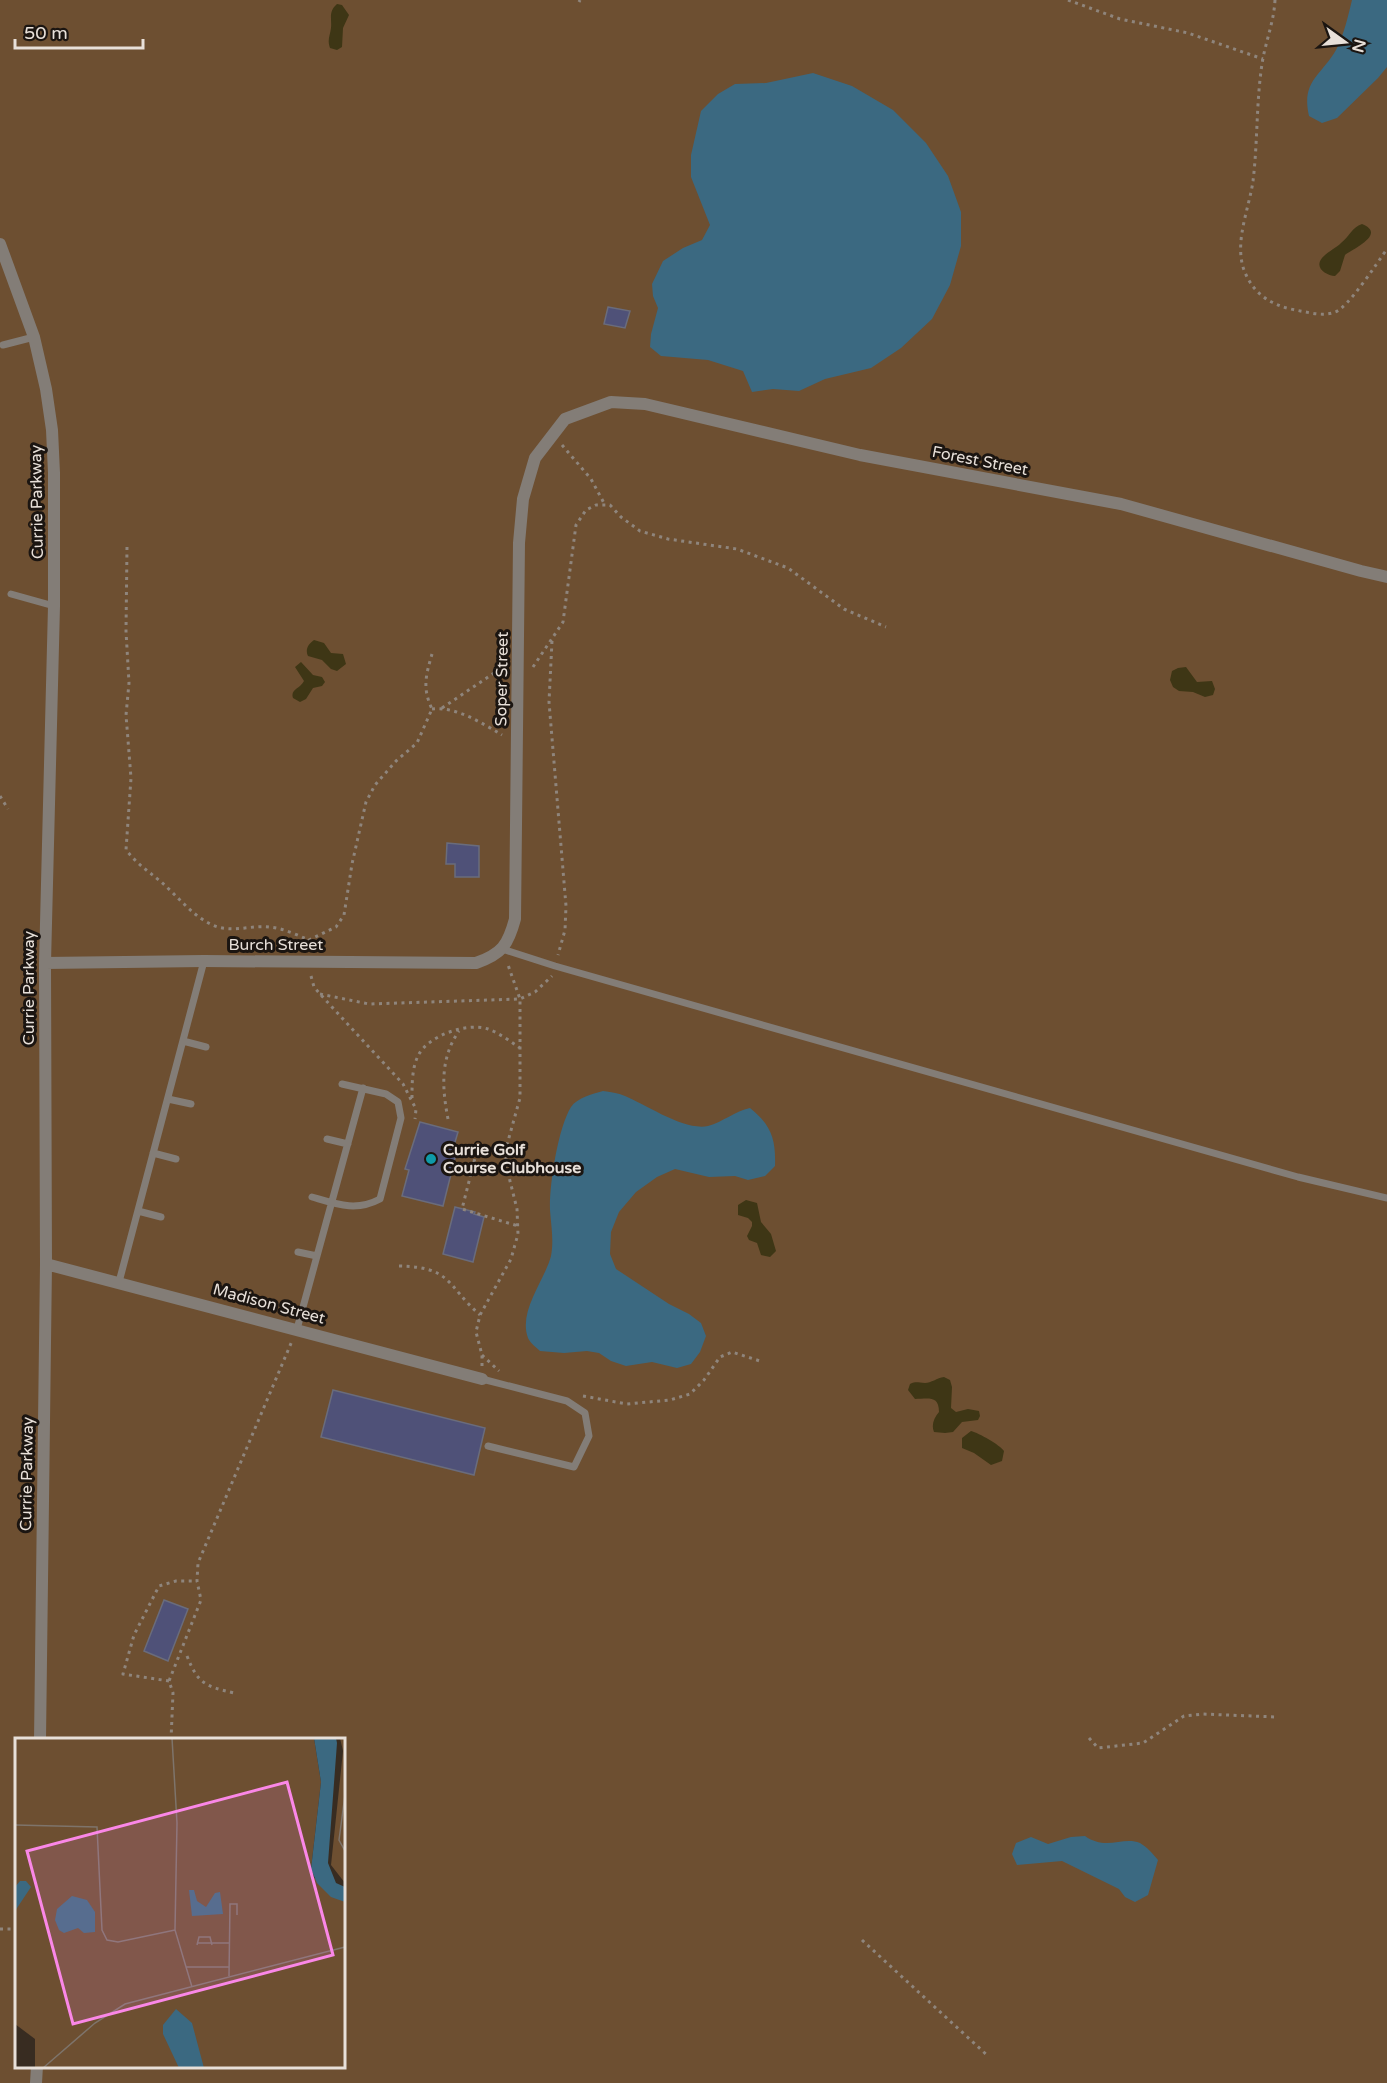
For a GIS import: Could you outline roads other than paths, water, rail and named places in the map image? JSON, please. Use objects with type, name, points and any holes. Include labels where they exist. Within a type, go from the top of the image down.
[{"type":"street","name":"Currie Parkway","points":[[0,244],[34,337],[46,388],[52,430],[54,473],[54,606],[45,963],[46,1264],[40,1738]]},
{"type":"street","name":"Forest Street","points":[[565,419],[611,402],[645,404],[860,455],[1121,504],[1361,571],[1387,576]]},
{"type":"street","name":"Soper Street","points":[[502,949],[510,937],[515,919],[519,543],[523,499],[535,458],[565,419]]},
{"type":"street","name":"Burch Street","points":[[45,963],[204,961],[476,963],[491,958],[502,949]]},
{"type":"street","name":"Madison Street","points":[[46,1264],[482,1378]]},
{"type":"street","points":[[36,2083],[37,2068]]},
{"type":"lane","points":[[3,345],[34,337]]},
{"type":"lane","points":[[11,594],[54,606]]},
{"type":"lane","points":[[502,949],[1298,1177],[1387,1198]]},
{"type":"lane","points":[[119,1282],[204,961]]},
{"type":"lane","points":[[183,1041],[206,1047]]},
{"type":"lane","points":[[312,1197],[351,1206],[368,1206],[380,1198],[383,1187],[401,1118],[398,1102],[386,1094],[342,1084]]},
{"type":"lane","points":[[297,1329],[363,1088]]},
{"type":"lane","points":[[168,1099],[191,1104]]},
{"type":"lane","points":[[327,1139],[348,1144]]},
{"type":"lane","points":[[153,1153],[176,1159]]},
{"type":"lane","points":[[138,1210],[161,1217]]},
{"type":"lane","points":[[298,1252],[317,1257]]},
{"type":"lane","points":[[482,1378],[567,1401],[585,1413],[589,1436],[574,1467],[488,1446]]},
{"type":"water","points":[[1352,0],[1387,0],[1387,67],[1337,118],[1322,123],[1309,116],[1308,95],[1314,80],[1339,44]]},
{"type":"water","points":[[813,73],[852,86],[893,110],[926,143],[948,176],[961,212],[961,246],[950,285],[932,319],[901,348],[871,368],[825,379],[799,391],[773,389],[752,392],[743,371],[708,360],[661,356],[650,347],[658,308],[653,296],[652,284],[663,261],[683,248],[702,240],[710,225],[691,177],[691,155],[701,111],[718,94],[735,84],[766,83]]},
{"type":"water","points":[[603,1091],[622,1095],[677,1121],[698,1127],[708,1126],[750,1108],[763,1120],[771,1133],[775,1166],[765,1176],[748,1180],[735,1176],[709,1177],[675,1169],[657,1177],[636,1192],[619,1212],[611,1232],[610,1254],[616,1269],[701,1323],[706,1336],[700,1352],[691,1364],[677,1368],[652,1362],[626,1366],[611,1361],[599,1353],[540,1351],[528,1338],[526,1328],[529,1307],[551,1256],[551,1187],[562,1129],[566,1116],[577,1101]]},
{"type":"water","points":[[1085,1836],[1107,1843],[1134,1841],[1147,1849],[1158,1860],[1148,1895],[1135,1902],[1125,1897],[1119,1889],[1062,1861],[1017,1865],[1012,1854],[1016,1843],[1031,1837],[1048,1844],[1071,1837]]},
{"type":"place","name":"Currie Golf Course Clubhouse","points":[[431,1159]]}]
